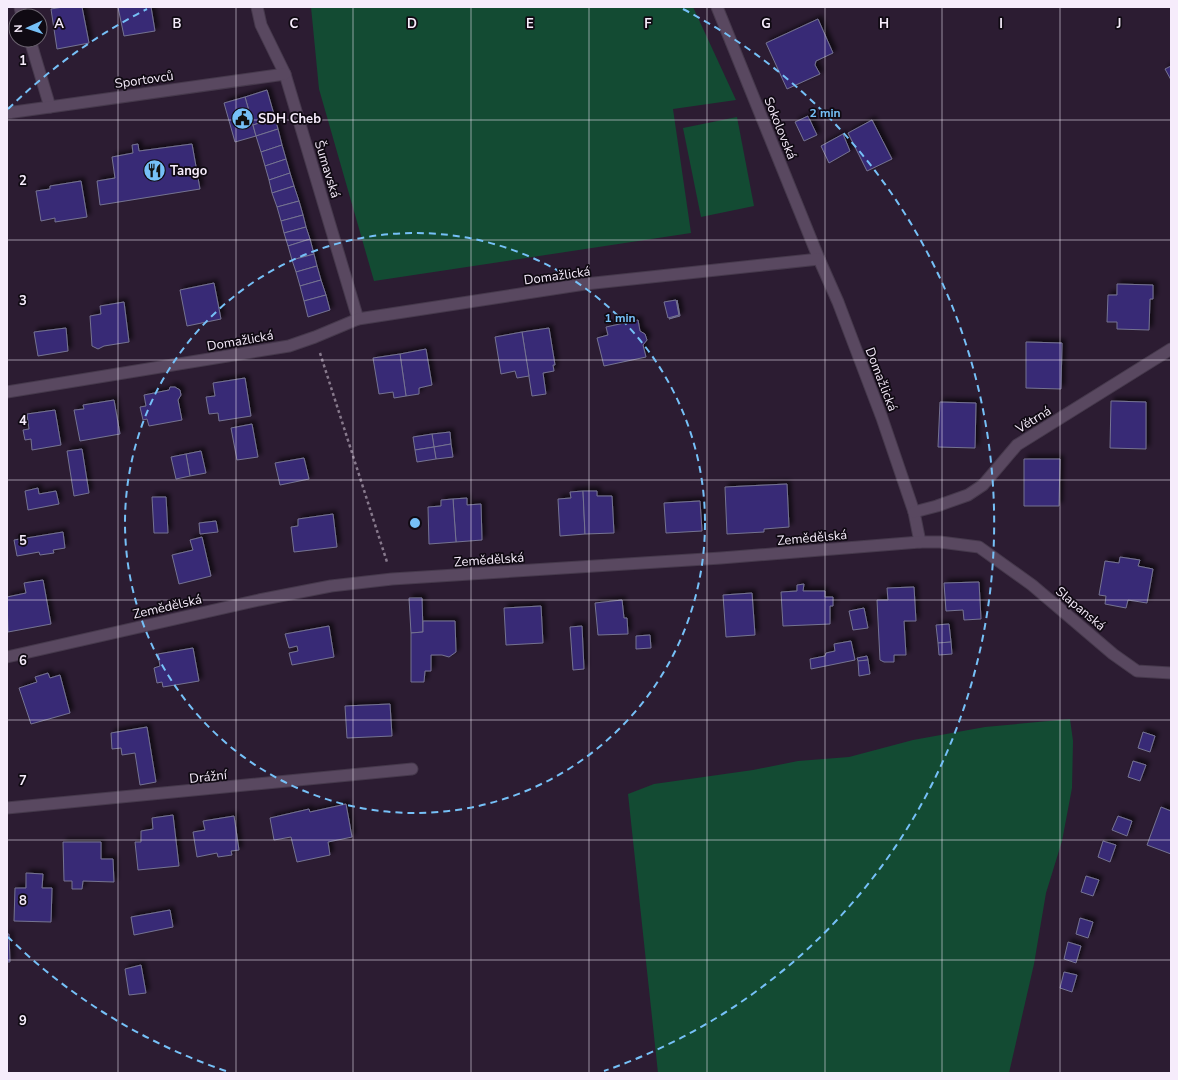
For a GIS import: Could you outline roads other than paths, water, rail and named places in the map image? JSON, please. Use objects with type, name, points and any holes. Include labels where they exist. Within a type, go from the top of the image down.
[{"type":"street","name":"Šumavská","points":[[257,7],[261,25],[285,74],[358,319]]},
{"type":"street","name":"Sokolovská","points":[[717,7],[819,259]]},
{"type":"street","points":[[32,48],[50,107]]},
{"type":"street","name":"Sportovců","points":[[7,113],[285,74]]},
{"type":"street","name":"Domažlická","points":[[7,392],[281,347],[315,337],[358,319],[585,284],[819,259],[841,309],[882,418],[914,512],[920,542]]},
{"type":"street","name":"Větrná","points":[[914,512],[968,495],[983,484],[1017,445],[1171,349]]},
{"type":"street","name":"Zemědělská","points":[[7,657],[259,600],[331,586],[392,579],[721,558],[920,542],[940,542],[979,547]]},
{"type":"street","name":"Slapanská","points":[[979,547],[1032,585],[1113,654],[1137,671],[1171,673]]},
{"type":"street","name":"Drážní","points":[[7,808],[412,769]]},
{"type":"place","name":"SDH Cheb","points":[[243,118]]},
{"type":"place","name":"Tango","points":[[154,170]]}]
